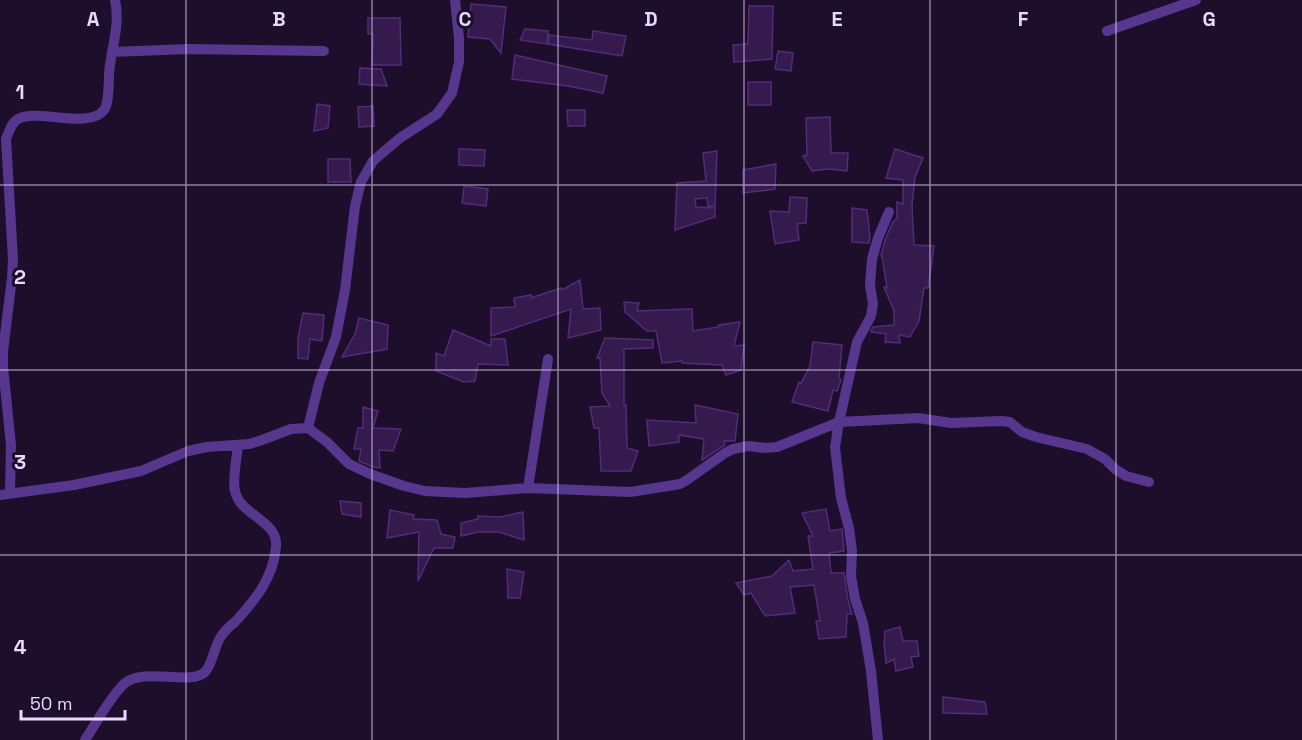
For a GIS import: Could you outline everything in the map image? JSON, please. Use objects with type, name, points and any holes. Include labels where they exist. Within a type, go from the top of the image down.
[{"type":"street","points":[[115,0],[117,17],[104,110],[96,117],[84,118],[28,116],[18,119],[11,126],[6,139],[13,259],[3,351],[11,445],[5,494],[96,481],[141,471],[188,451],[238,445],[262,440],[291,429],[308,428],[350,464],[370,474],[425,491],[465,493],[528,488],[630,492],[680,484],[733,449],[748,446],[777,447],[839,422],[918,418],[951,423],[1010,422],[1022,432],[1036,437],[1087,449],[1126,476],[1149,482]]},
{"type":"street","points":[[308,428],[319,383],[336,337],[345,290],[354,206],[360,182],[373,161],[399,138],[437,114],[452,93],[459,63],[459,38],[454,0]]},
{"type":"street","points":[[1107,31],[1196,0]]},
{"type":"street","points":[[112,52],[188,49],[324,51]]},
{"type":"street","points":[[878,740],[871,671],[851,576],[852,551],[841,498],[835,447],[857,342],[871,316],[872,259],[889,212]]},
{"type":"street","points":[[528,488],[548,359]]},
{"type":"street","points":[[86,740],[125,683],[138,677],[197,677],[205,672],[221,635],[252,602],[267,581],[277,540],[272,530],[242,504],[235,491],[238,445]]},
{"type":"building","points":[[471,4],[506,7],[501,53],[490,39],[468,37]]},
{"type":"building","points":[[749,6],[773,6],[772,59],[734,62],[733,45],[748,44]]},
{"type":"building","points":[[368,18],[400,18],[401,65],[372,65],[373,34],[368,34]]},
{"type":"building","points":[[525,29],[548,31],[547,44],[520,40]]},
{"type":"building","points":[[593,31],[626,36],[622,56],[548,44],[549,35],[592,40]]},
{"type":"building","points":[[778,51],[793,53],[791,71],[775,69]]},
{"type":"building","points":[[515,55],[607,76],[603,93],[512,79]]},
{"type":"building","points":[[360,68],[381,69],[387,86],[359,84]]},
{"type":"building","points":[[748,82],[771,82],[771,105],[748,105]]},
{"type":"building","points":[[317,104],[330,106],[328,128],[314,131]]},
{"type":"building","points":[[373,106],[374,126],[359,127],[358,107]]},
{"type":"building","points":[[567,110],[585,110],[585,126],[568,126]]},
{"type":"building","points":[[830,117],[831,153],[848,153],[847,171],[828,169],[812,171],[803,156],[807,155],[806,118]]},
{"type":"building","points":[[459,149],[485,150],[484,166],[459,165]]},
{"type":"building","points":[[895,149],[923,158],[915,177],[912,205],[914,245],[934,246],[928,288],[924,288],[919,321],[910,337],[899,335],[900,343],[885,342],[886,334],[871,332],[873,327],[894,325],[894,311],[884,287],[887,288],[881,256],[885,240],[897,218],[897,202],[903,204],[903,180],[886,178]]},
{"type":"building","points":[[717,151],[715,206],[708,206],[707,198],[695,199],[696,207],[715,208],[715,217],[675,230],[677,183],[706,181],[703,153]]},
{"type":"building","points":[[328,159],[350,159],[351,182],[328,182]]},
{"type":"building","points":[[776,164],[775,189],[743,193],[743,170]]},
{"type":"building","points":[[464,186],[488,189],[486,206],[462,203]]},
{"type":"building","points":[[790,197],[807,198],[806,223],[797,224],[799,240],[775,244],[770,211],[789,212]]},
{"type":"building","points":[[852,208],[867,210],[869,243],[852,242]]},
{"type":"building","points":[[580,280],[583,309],[600,308],[601,330],[568,338],[571,309],[491,336],[491,308],[515,307],[514,298],[531,295],[531,298],[561,288],[562,290]]},
{"type":"building","points":[[624,302],[639,303],[637,311],[692,309],[693,331],[740,322],[734,346],[744,345],[741,370],[726,375],[722,365],[682,363],[682,361],[662,363],[656,331],[647,331],[625,312]]},
{"type":"building","points":[[303,313],[324,315],[322,341],[310,339],[308,359],[298,358],[298,338]]},
{"type":"building","points":[[359,318],[388,325],[387,349],[342,357],[355,334]]},
{"type":"building","points":[[453,330],[491,346],[491,339],[505,339],[508,365],[478,364],[475,381],[464,382],[436,371],[436,353],[444,356]]},
{"type":"building","points":[[605,338],[653,340],[653,348],[624,349],[627,448],[638,451],[631,471],[601,471],[599,428],[594,428],[590,407],[610,406],[602,393],[600,358],[597,358]]},
{"type":"building","points":[[813,342],[842,345],[839,378],[841,380],[837,391],[833,390],[828,411],[792,402],[799,382],[801,383],[810,366]]},
{"type":"building","points":[[695,405],[738,414],[735,441],[724,441],[725,445],[702,460],[704,439],[679,435],[679,442],[649,446],[647,420],[696,423]]},
{"type":"building","points":[[363,407],[378,411],[373,428],[401,429],[393,451],[379,450],[380,468],[359,461],[361,449],[354,449],[358,428],[363,428]]},
{"type":"building","points":[[340,501],[361,503],[361,517],[342,514]]},
{"type":"building","points":[[826,509],[830,531],[842,529],[844,551],[829,553],[831,573],[844,573],[852,614],[847,614],[846,637],[819,639],[816,621],[820,621],[814,585],[790,587],[795,613],[765,616],[751,593],[744,595],[736,583],[772,576],[789,560],[793,571],[813,569],[808,536],[813,536],[802,513]]},
{"type":"building","points":[[390,510],[414,515],[413,519],[437,520],[441,534],[455,537],[453,548],[434,548],[418,581],[419,532],[387,538]]},
{"type":"building","points":[[523,512],[524,540],[499,532],[478,532],[461,536],[461,523],[478,519],[478,516],[500,517]]},
{"type":"building","points":[[507,569],[524,572],[520,598],[508,598]]},
{"type":"building","points":[[900,627],[903,641],[917,641],[919,656],[911,657],[913,667],[896,671],[894,659],[886,663],[885,631]]},
{"type":"building","points":[[943,697],[985,702],[987,714],[943,713]]}]
